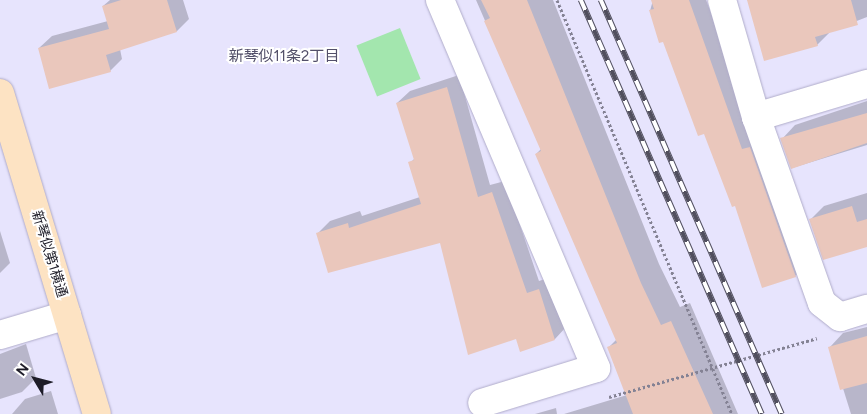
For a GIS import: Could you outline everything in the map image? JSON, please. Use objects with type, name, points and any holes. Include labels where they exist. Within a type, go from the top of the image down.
[{"type":"street","points":[[440,0],[596,368],[482,403]]},
{"type":"street","points":[[722,0],[756,117],[822,303],[840,317],[867,309]]},
{"type":"street","points":[[756,117],[867,84]]},
{"type":"street","name":"新琴似第1横通","points":[[2,108],[97,414]]},
{"type":"street","points":[[0,335],[67,314]]},
{"type":"path","points":[[557,0],[732,414]]},
{"type":"path","points":[[605,391],[607,398],[712,366],[822,338]]},
{"type":"green space","points":[[400,28],[421,79],[377,97],[356,46]]},
{"type":"building","points":[[121,0],[167,0],[177,32],[106,55],[111,72],[49,89],[38,48],[109,29],[102,6]]},
{"type":"building","points":[[481,0],[527,0],[641,283],[661,325],[671,321],[713,414],[633,414],[607,347],[617,343],[535,154],[541,151],[484,21],[490,18]]},
{"type":"building","points":[[651,0],[689,0],[742,149],[750,147],[796,277],[762,288],[735,206],[732,207],[704,134],[698,136],[663,42],[659,43],[649,10],[654,9]]},
{"type":"building","points":[[747,0],[851,0],[858,25],[815,37],[818,46],[764,61]]},
{"type":"building","points":[[447,87],[478,197],[492,192],[527,293],[539,289],[555,340],[520,352],[516,339],[468,355],[440,243],[328,273],[316,233],[348,223],[349,228],[421,204],[408,162],[414,160],[396,103]]},
{"type":"building","points":[[867,113],[867,143],[791,169],[780,138]]},
{"type":"building","points":[[852,206],[857,222],[867,219],[867,247],[823,260],[809,219]]},
{"type":"building","points":[[867,336],[867,383],[840,390],[828,347]]},
{"type":"railway","points":[[581,0],[762,414]]},
{"type":"railway","points":[[601,0],[782,414]]},
{"type":"district","name":"新琴似11条2丁目","points":[[284,57]]}]
